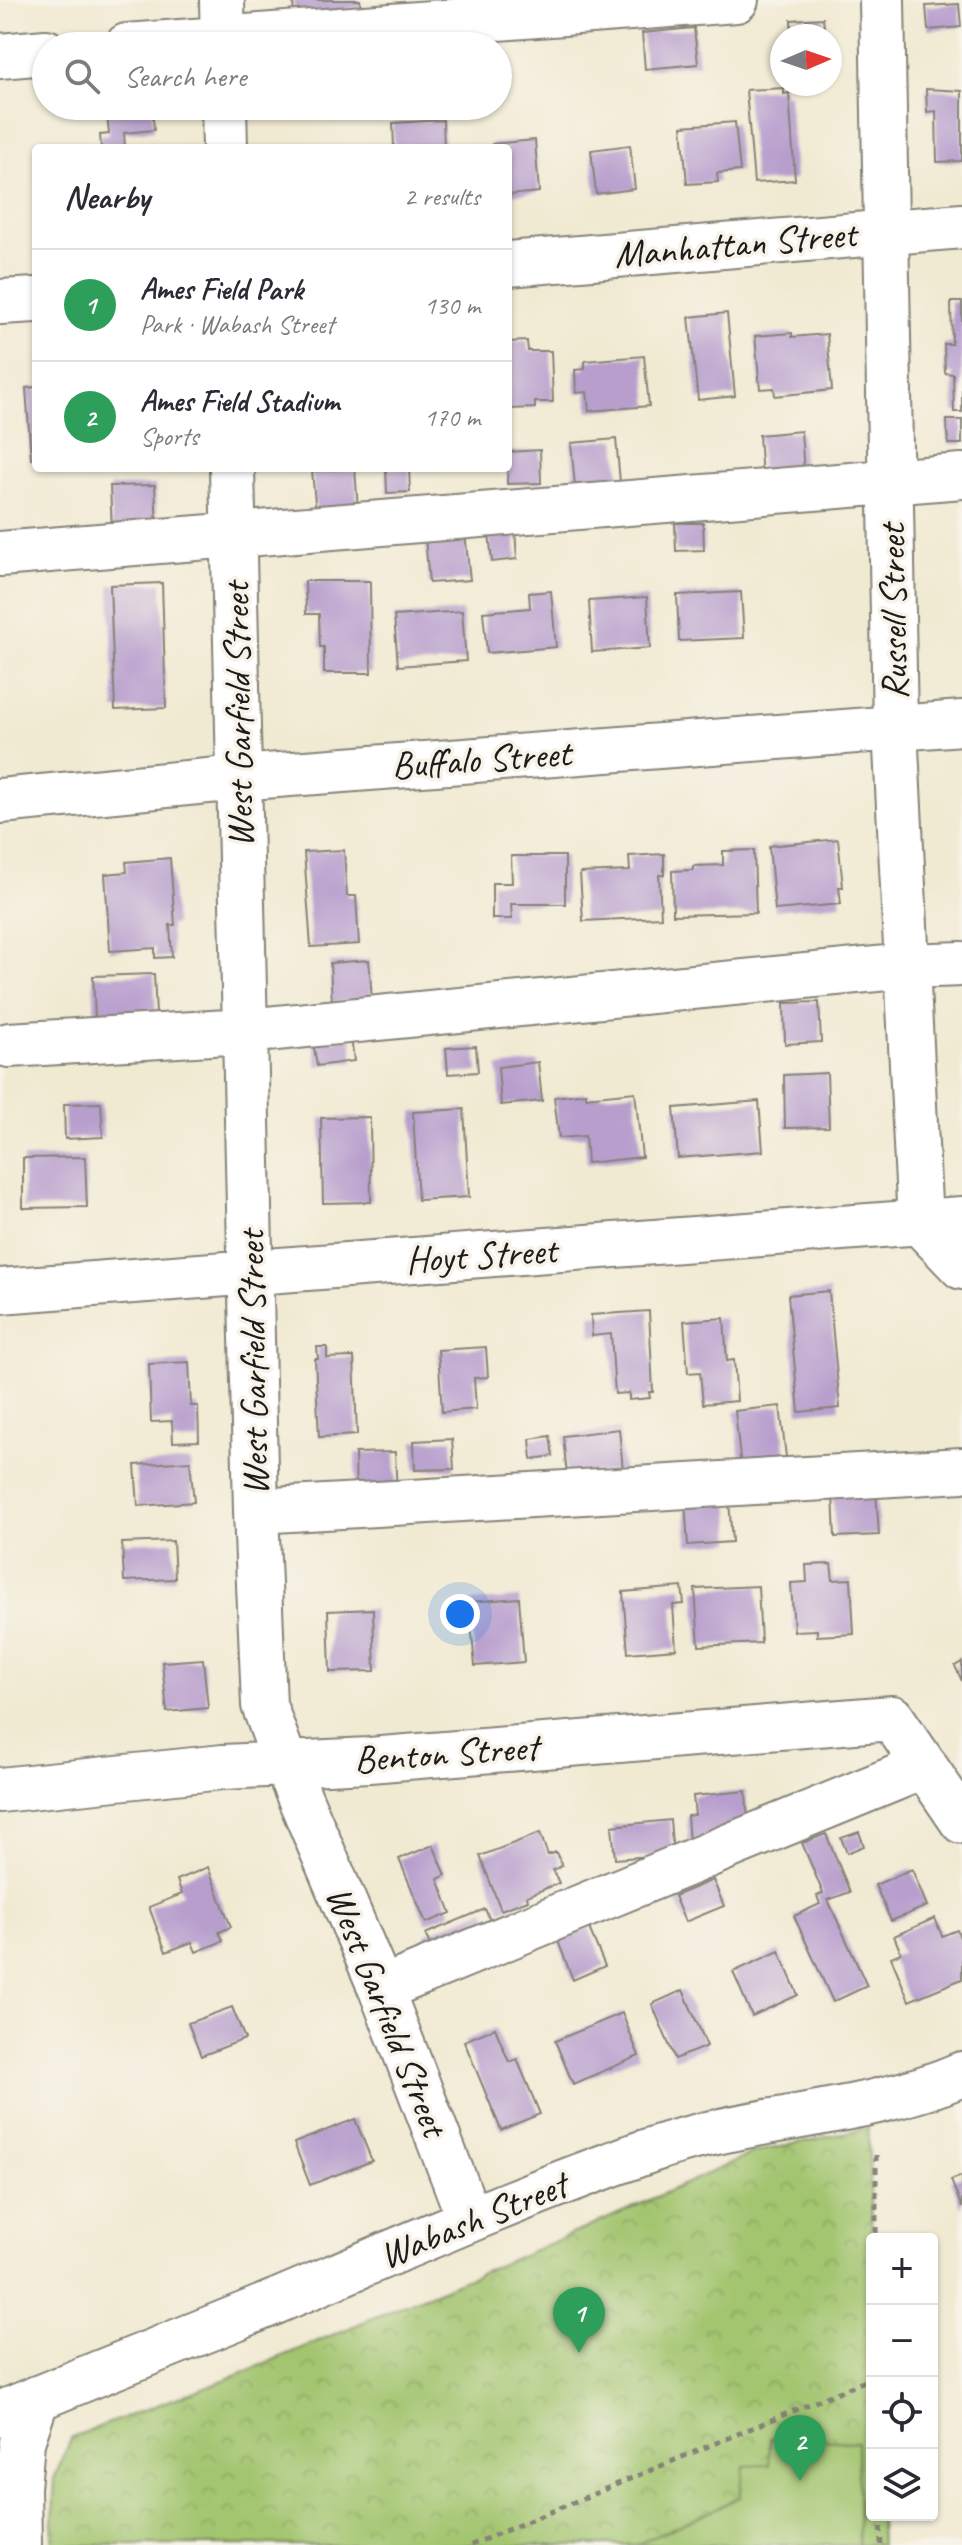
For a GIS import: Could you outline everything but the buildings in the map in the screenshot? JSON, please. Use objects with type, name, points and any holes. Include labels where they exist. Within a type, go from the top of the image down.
[{"type":"street","points":[[202,32],[223,28],[736,0]]},
{"type":"street","name":"Russell Street","points":[[882,0],[895,728],[907,966],[941,1221]]},
{"type":"street","points":[[0,56],[32,53]]},
{"type":"street","points":[[224,120],[225,144]]},
{"type":"street","name":"Manhattan Street","points":[[512,264],[962,226]]},
{"type":"street","points":[[0,302],[32,300]]},
{"type":"street","name":"West Garfield Street","points":[[232,472],[256,1511],[264,1705],[285,1763],[381,1989],[469,2218]]},
{"type":"street","points":[[0,554],[962,476]]},
{"type":"street","name":"Buffalo Street","points":[[0,801],[239,778],[962,723]]},
{"type":"street","points":[[9,1045],[245,1031],[907,966],[962,964]]},
{"type":"street","points":[[941,1221],[962,1267]]},
{"type":"street","name":"Hoyt Street","points":[[0,1291],[941,1221]]},
{"type":"street","points":[[256,1511],[962,1470]]},
{"type":"street","name":"Benton Street","points":[[0,1790],[223,1767],[369,1760],[892,1718],[925,1766]]},
{"type":"street","points":[[381,1989],[925,1766],[962,1821]]},
{"type":"street","name":"Wabash Street","points":[[19,2406],[275,2302],[469,2218],[654,2149],[749,2126],[857,2108],[937,2085],[962,2074]]},
{"type":"street","points":[[19,2406],[22,2442],[18,2488],[19,2545]]},
{"type":"path","points":[[876,2155],[876,2233]]},
{"type":"path","points":[[471,2545],[866,2380]]},
{"type":"path","points":[[880,2521],[881,2545]]},
{"type":"green space","points":[[868,2128],[872,2233],[866,2233],[866,2521],[880,2521],[881,2545],[52,2545],[55,2476],[72,2437],[240,2374],[598,2223],[756,2152]]},
{"type":"green space","points":[[770,2438],[857,2442],[859,2545],[636,2545],[740,2497],[744,2466],[769,2465]]},
{"type":"place","name":"Ames Field Park","points":[[579,2353]]},
{"type":"place","name":"Ames Field Stadium","points":[[800,2481]]}]
